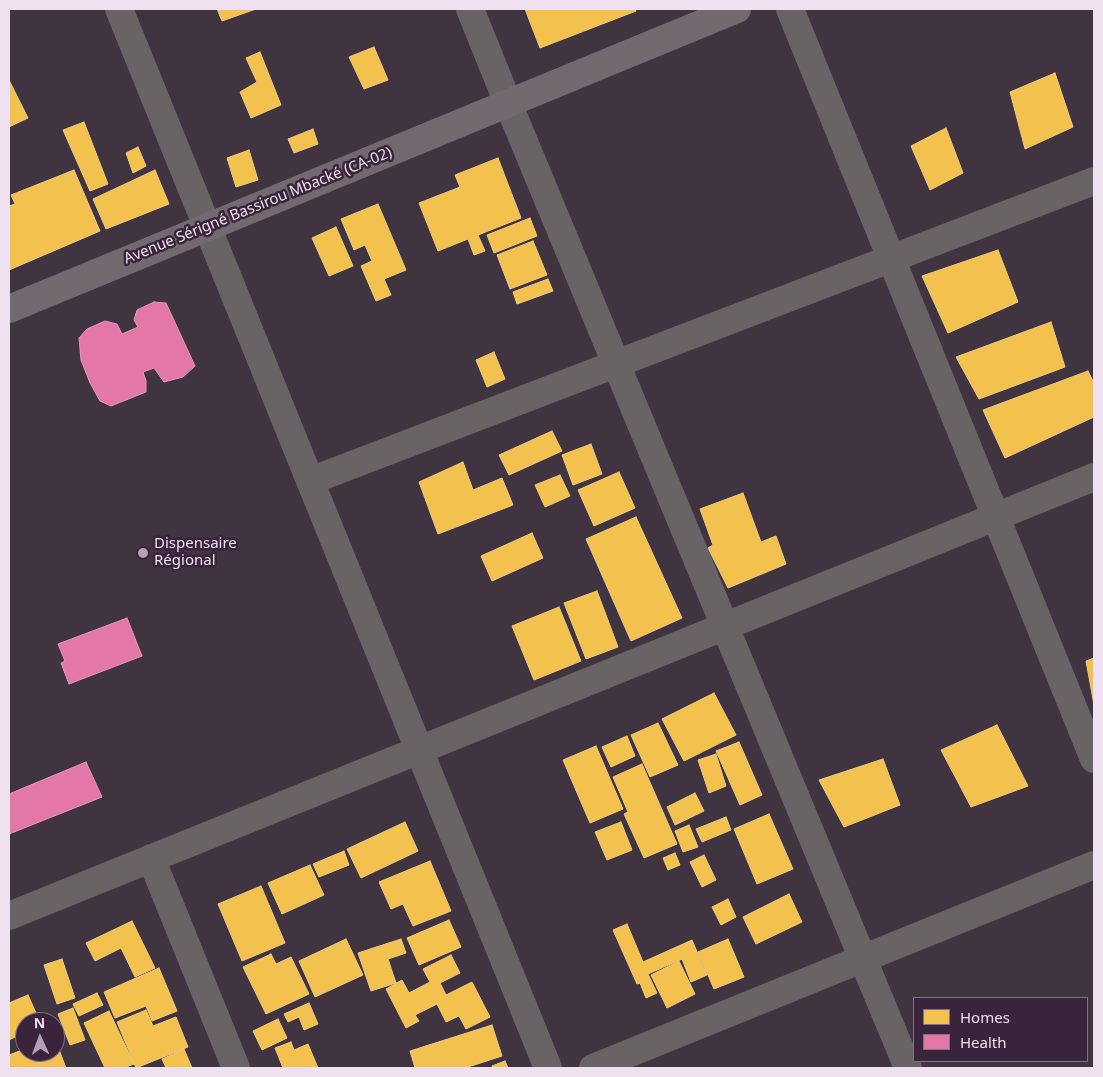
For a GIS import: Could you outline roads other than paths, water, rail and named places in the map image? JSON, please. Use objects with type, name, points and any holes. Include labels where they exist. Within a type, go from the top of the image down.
[{"type":"main road","name":"Avenue Sérigné Bassirou Mbacké (CA-02)","points":[[9,309],[737,9]]},
{"type":"street","points":[[118,9],[548,1068]]},
{"type":"street","points":[[470,9],[908,1068]]},
{"type":"street","points":[[790,9],[1094,760]]},
{"type":"street","points":[[310,481],[1094,181]]},
{"type":"street","points":[[9,916],[1094,477]]},
{"type":"street","points":[[151,858],[236,1068]]},
{"type":"street","points":[[593,1068],[1094,865]]},
{"type":"place","name":"Dispensaire Régional","points":[[143,553]]}]
